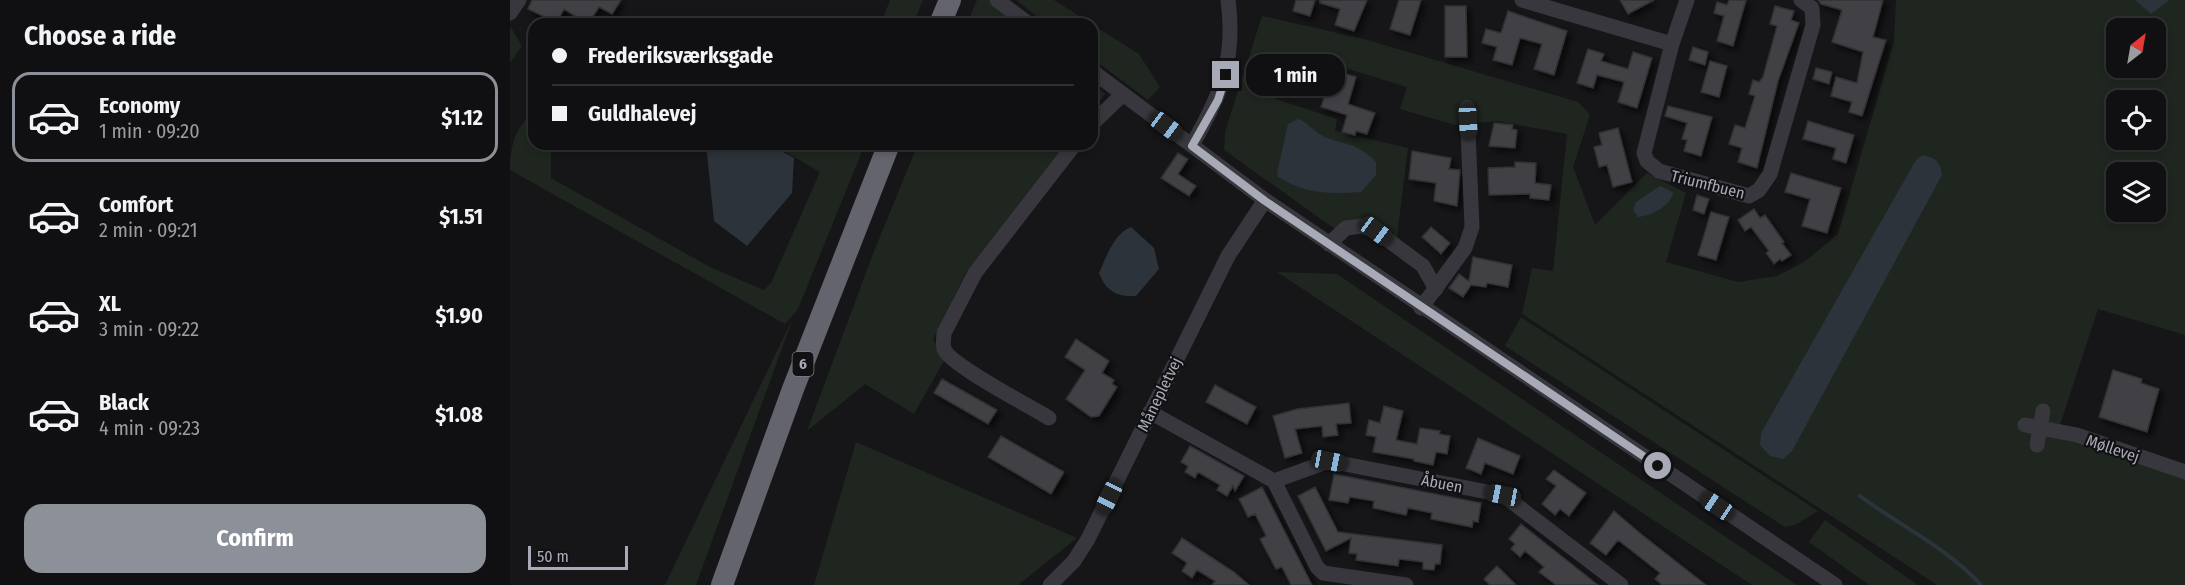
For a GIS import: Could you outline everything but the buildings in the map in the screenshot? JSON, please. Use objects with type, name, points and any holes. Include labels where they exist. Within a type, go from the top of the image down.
[{"type":"highway","points":[[942,18],[950,0]]},
{"type":"highway","name":"6","points":[[722,585],[793,389],[888,150]]},
{"type":"street","points":[[510,14],[519,0]]},
{"type":"street","points":[[997,0],[1021,18]]},
{"type":"street","points":[[1192,146],[1218,100],[1226,75],[1231,49],[1228,0]]},
{"type":"street","points":[[1522,0],[1672,44]]},
{"type":"street","name":"Triumfbuen","points":[[1687,0],[1644,144],[1647,161],[1659,171],[1736,194],[1754,194],[1766,183],[1770,174],[1813,25],[1812,8],[1802,0]]},
{"type":"street","points":[[1098,75],[1265,201],[1835,585]]},
{"type":"street","points":[[1098,118],[1123,94]]},
{"type":"street","points":[[1421,308],[1465,248],[1472,227],[1467,107]]},
{"type":"street","points":[[1049,418],[957,363],[944,350],[943,344],[944,333],[975,273],[1070,150]]},
{"type":"street","name":"Månepletvej","points":[[1050,585],[1074,561],[1088,539],[1228,256],[1265,201]]},
{"type":"street","points":[[1329,244],[1346,228],[1369,228],[1423,266],[1436,289]]},
{"type":"street","points":[[2037,445],[2032,426],[2043,411]]},
{"type":"street","points":[[1150,412],[1274,481],[1317,567],[1323,573],[1406,585]]},
{"type":"street","name":"Møllevej","points":[[2032,426],[2077,435],[2185,472]]},
{"type":"street","name":"Åbuen","points":[[1274,481],[1329,461],[1503,495],[1621,585]]},
{"type":"shaded area","points":[[890,0],[923,0],[916,18],[883,18]]},
{"type":"shaded area","points":[[977,0],[989,0],[1012,18],[970,18]]},
{"type":"shaded area","points":[[1016,0],[1054,0],[1082,18],[1039,18]]},
{"type":"shaded area","points":[[1896,0],[2185,0],[2185,335],[2098,309],[2057,434],[2185,477],[2185,585],[1937,585],[1522,314],[1532,268],[1553,271],[1567,134],[1497,121],[1455,125],[1400,109],[1407,87],[1293,52],[1276,99],[1337,119],[1335,131],[1408,148],[1397,237],[1335,229],[1224,150],[1225,132],[1262,16],[1364,39],[1578,102],[1590,115],[1573,167],[1595,225],[1647,173],[1686,193],[1666,262],[1738,282],[1777,276],[1804,262],[1838,234],[1894,41]]},
{"type":"shaded area","points":[[2135,0],[2169,0],[2151,14]]},
{"type":"shaded area","points":[[510,26],[522,46],[510,63]]},
{"type":"shaded area","points":[[1098,28],[1139,54],[1160,87],[1148,100],[1098,62]]},
{"type":"shaded area","points":[[1098,88],[1105,94],[1098,103]]},
{"type":"shaded area","points":[[528,118],[528,150],[552,150],[551,178],[710,267],[764,290],[771,283],[820,172],[782,150],[863,150],[798,309],[785,324],[510,170],[515,138]]},
{"type":"shaded area","points":[[1298,119],[1321,135],[1362,150],[1376,162],[1376,175],[1361,192],[1318,192],[1298,187],[1278,177],[1288,124]]},
{"type":"shaded area","points":[[707,150],[780,150],[794,158],[792,193],[747,246],[714,221]]},
{"type":"shaded area","points":[[916,150],[1061,150],[965,274],[933,339],[945,359],[914,414],[865,384],[807,431],[874,251]]},
{"type":"shaded area","points":[[1922,155],[1937,161],[1942,175],[1792,451],[1783,459],[1770,456],[1760,445],[1761,433],[1916,160]]},
{"type":"shaded area","points":[[1660,186],[1673,192],[1669,202],[1648,215],[1638,217],[1633,210],[1636,202]]},
{"type":"shaded area","points":[[1131,227],[1154,248],[1159,269],[1136,296],[1113,292],[1099,273],[1115,240]]},
{"type":"shaded area","points":[[1277,272],[1337,274],[1797,585],[1752,585]]},
{"type":"shaded area","points":[[1521,317],[1818,511],[1795,525],[1785,527],[1505,346]]},
{"type":"shaded area","points":[[793,318],[696,585],[665,585],[787,330]]},
{"type":"shaded area","points":[[856,442],[1077,538],[1018,585],[814,585]]},
{"type":"shaded area","points":[[1825,520],[1918,585],[1869,585],[1809,542]]},
{"type":"waterway","points":[[1860,496],[1939,548],[1981,585]]},
{"type":"route","points":[[1226,75],[1218,100],[1192,146],[1265,201],[1658,466]]}]
